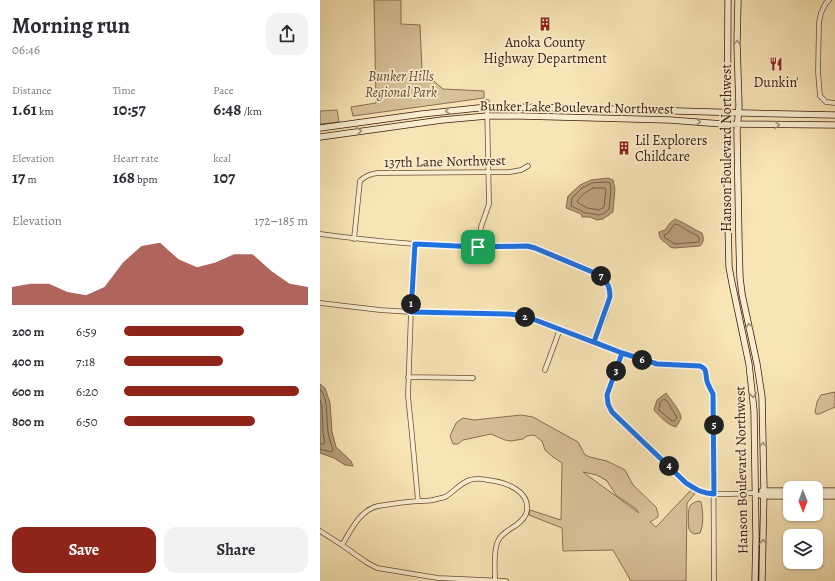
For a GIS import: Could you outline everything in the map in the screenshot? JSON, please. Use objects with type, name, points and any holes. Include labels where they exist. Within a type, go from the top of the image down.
[{"type":"main road","name":"Hanson Boulevard Northwest","points":[[728,0],[727,124],[730,267],[753,392],[755,581]]},
{"type":"main road","name":"Hanson Boulevard Northwest","points":[[738,0],[737,43],[740,278],[762,397],[766,494],[762,581]]},
{"type":"main road","name":"Bunker Lake Boulevard Northwest","points":[[320,128],[487,105],[499,108],[611,108],[728,113],[835,115]]},
{"type":"main road","name":"Bunker Lake Boulevard Northwest","points":[[320,137],[442,120],[487,116],[670,120],[727,124],[835,126]]},
{"type":"main road","points":[[766,494],[783,491]]},
{"type":"main road","points":[[823,491],[835,491]]},
{"type":"main road","points":[[755,494],[783,495]]},
{"type":"main road","points":[[823,496],[835,496]]},
{"type":"street","points":[[829,0],[821,13],[819,22],[818,72],[820,96],[826,102],[835,103]]},
{"type":"street","points":[[478,247],[481,227],[489,204],[487,105]]},
{"type":"street","name":"137th Lane Northwest","points":[[354,238],[360,181],[368,175],[377,173],[510,172],[520,170],[528,166]]},
{"type":"street","points":[[320,234],[415,244],[478,247],[527,246],[535,248],[602,276],[608,284],[610,297],[594,342]]},
{"type":"street","points":[[415,244],[408,396],[418,501]]},
{"type":"street","points":[[320,303],[411,312],[518,315],[530,318],[622,353],[657,364],[703,367],[706,371],[707,380],[713,394],[714,581]]},
{"type":"street","points":[[545,370],[560,330]]},
{"type":"street","points":[[622,353],[607,395],[608,404],[612,412],[686,483],[697,490],[704,493],[714,494],[755,494]]},
{"type":"street","points":[[408,378],[473,378]]},
{"type":"street","points":[[342,545],[358,521],[366,511],[372,507],[443,498],[470,480],[482,479],[495,481],[508,485],[518,490],[522,494],[526,501],[526,513],[520,522],[503,534],[498,540],[496,546],[495,581]]},
{"type":"street","points":[[320,531],[377,568],[438,578],[506,581]]},
{"type":"green space","name":"Bunker Hills Regional Park","points":[[374,0],[401,0],[401,24],[420,25],[422,71],[443,89],[484,91],[484,98],[353,116],[351,107],[376,103]]},
{"type":"green space","name":"Bunker Hills Regional Park","points":[[337,110],[339,122],[320,124],[320,111]]},
{"type":"green space","points":[[835,392],[835,407],[816,414],[817,402],[821,395]]},
{"type":"green space","points":[[521,415],[533,417],[578,442],[585,455],[607,461],[625,470],[633,485],[656,507],[658,517],[650,522],[656,527],[691,490],[696,492],[687,503],[686,581],[631,581],[613,550],[563,551],[562,528],[529,515],[530,510],[561,520],[562,463],[545,450],[542,441],[534,435],[511,441],[491,434],[463,440],[458,444],[453,444],[450,436],[456,423],[463,418],[474,420]],"holes":[[[583,472],[597,475],[607,481],[616,495],[636,509],[639,513]]]},
{"type":"green space","points":[[699,501],[701,502],[703,518],[702,526],[700,533],[694,534],[689,529],[689,510],[692,504]]},
{"type":"water","points":[[608,178],[613,180],[615,189],[613,212],[603,219],[597,220],[590,217],[582,217],[581,214],[566,208],[568,196],[580,185],[591,180]]},
{"type":"water","points":[[675,219],[702,233],[703,240],[700,246],[674,248],[670,247],[660,238],[659,232],[665,230]]},
{"type":"water","points":[[320,384],[325,388],[330,403],[332,432],[336,447],[351,461],[353,466],[345,465],[334,458],[320,453]]},
{"type":"water","points":[[666,393],[681,416],[681,419],[676,427],[667,423],[654,410],[657,400]]},
{"type":"place","name":"Anoka County Highway Department","points":[[545,24]]},
{"type":"place","name":"Dunkin'","points":[[776,64]]},
{"type":"place","name":"Lil Explorers Childcare","points":[[624,148]]},
{"type":"route","points":[[415,244],[478,247],[493,248],[527,246],[602,276],[608,284],[610,297],[594,342],[650,363],[700,366],[705,369],[707,380],[713,394],[714,494],[704,493],[686,483],[612,412],[608,404],[607,395],[622,353],[530,318],[518,315],[411,312],[415,244]]}]
